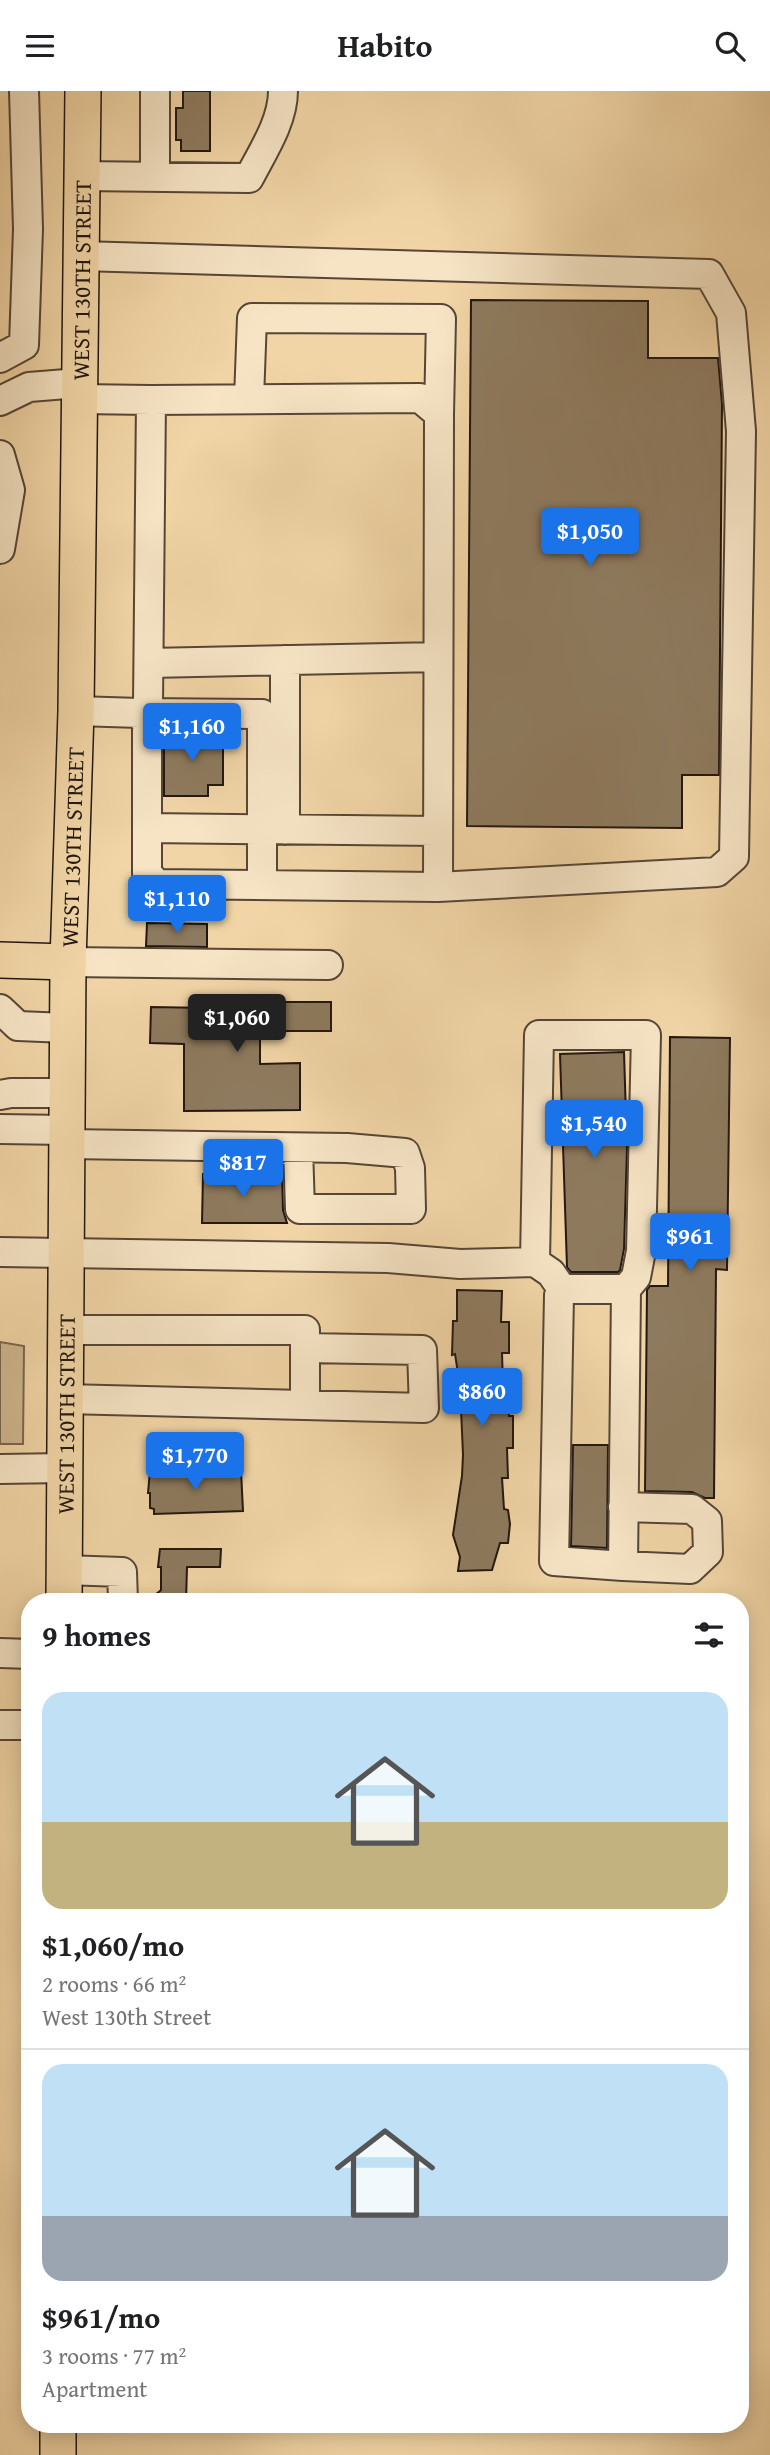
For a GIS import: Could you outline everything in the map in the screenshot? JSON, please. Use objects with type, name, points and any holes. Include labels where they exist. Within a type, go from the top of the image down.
[{"type":"main road","name":"WEST 130TH STREET","points":[[64,1586],[67,1028],[76,711],[83,91]]},
{"type":"main road","points":[[0,960],[68,963]]},
{"type":"main road","points":[[58,2433],[58,2455]]},
{"type":"lane","points":[[0,358],[24,345],[28,229],[24,91]]},
{"type":"lane","points":[[155,91],[155,177]]},
{"type":"lane","points":[[81,176],[249,178],[283,104],[283,91]]},
{"type":"lane","points":[[80,256],[709,274],[732,313],[741,431],[734,857],[718,872],[438,887],[157,884],[147,873],[147,724],[140,713]]},
{"type":"lane","points":[[249,399],[251,318],[441,319],[438,887]]},
{"type":"lane","points":[[0,401],[29,387],[151,400],[420,398],[439,414]]},
{"type":"lane","points":[[140,713],[148,703],[151,400]]},
{"type":"lane","points":[[0,455],[10,490],[0,549]]},
{"type":"lane","points":[[149,663],[438,657]]},
{"type":"lane","points":[[262,885],[274,829],[274,714],[285,660]]},
{"type":"lane","points":[[76,711],[274,714]]},
{"type":"lane","points":[[147,828],[437,831]]},
{"type":"lane","points":[[68,963],[328,965]]},
{"type":"lane","points":[[0,1009],[18,1025],[67,1028]]},
{"type":"lane","points":[[535,1262],[539,1035],[646,1035],[641,1251],[636,1277],[626,1289],[623,1566]]},
{"type":"lane","points":[[0,1095],[67,1093]]},
{"type":"lane","points":[[0,1129],[66,1137],[298,1148]]},
{"type":"lane","points":[[0,1252],[388,1258],[460,1265],[535,1262],[551,1273],[562,1289]]},
{"type":"lane","points":[[562,1289],[626,1289]]},
{"type":"lane","points":[[562,1289],[559,1295],[554,1561],[690,1569],[708,1552],[707,1521],[692,1509],[623,1507]]},
{"type":"lane","points":[[65,1330],[305,1330],[305,1405]]},
{"type":"lane","points":[[65,1399],[424,1408],[422,1350],[305,1348]]},
{"type":"lane","points":[[0,1469],[65,1468]]},
{"type":"lane","points":[[64,1586],[122,1572],[123,1593]]},
{"type":"lane","points":[[0,1654],[21,1654]]},
{"type":"lane","points":[[0,1725],[21,1725]]},
{"type":"shaded area","points":[[0,1342],[24,1346],[23,1444],[0,1444]]},
{"type":"building","points":[[183,91],[210,91],[210,151],[181,151],[181,140],[176,140],[176,108],[183,108]]},
{"type":"building","points":[[471,300],[648,301],[648,358],[718,358],[722,404],[719,775],[682,775],[682,828],[467,826]]},
{"type":"building","points":[[164,730],[209,730],[209,738],[223,738],[223,785],[208,785],[208,796],[164,796]]},
{"type":"building","points":[[147,923],[207,924],[207,947],[146,946]]},
{"type":"building","points":[[269,1002],[331,1002],[331,1031],[260,1031],[260,1064],[300,1063],[300,1110],[184,1111],[184,1044],[150,1043],[151,1007],[269,1009]]},
{"type":"building","points":[[670,1037],[730,1038],[727,1270],[716,1269],[714,1498],[705,1498],[692,1492],[645,1491],[647,1290],[650,1286],[668,1286]]},
{"type":"building","points":[[624,1052],[627,1148],[624,1249],[620,1270],[571,1272],[567,1267],[560,1054]]},
{"type":"building","points":[[203,1174],[282,1174],[283,1210],[287,1223],[202,1223]]},
{"type":"building","points":[[457,1290],[502,1291],[501,1322],[509,1322],[509,1353],[502,1353],[503,1386],[507,1386],[509,1416],[513,1416],[513,1448],[507,1448],[508,1478],[502,1478],[504,1509],[508,1510],[510,1524],[508,1543],[500,1543],[492,1570],[458,1571],[460,1557],[453,1535],[463,1455],[460,1386],[455,1354],[452,1355],[453,1321],[457,1321]]},
{"type":"building","points":[[573,1445],[608,1445],[607,1548],[571,1546]]},
{"type":"building","points":[[150,1471],[241,1471],[243,1511],[154,1514],[154,1509],[150,1508],[148,1493]]},
{"type":"building","points":[[160,1549],[221,1549],[220,1567],[187,1567],[186,1593],[157,1593],[161,1590],[161,1567],[158,1567]]}]
